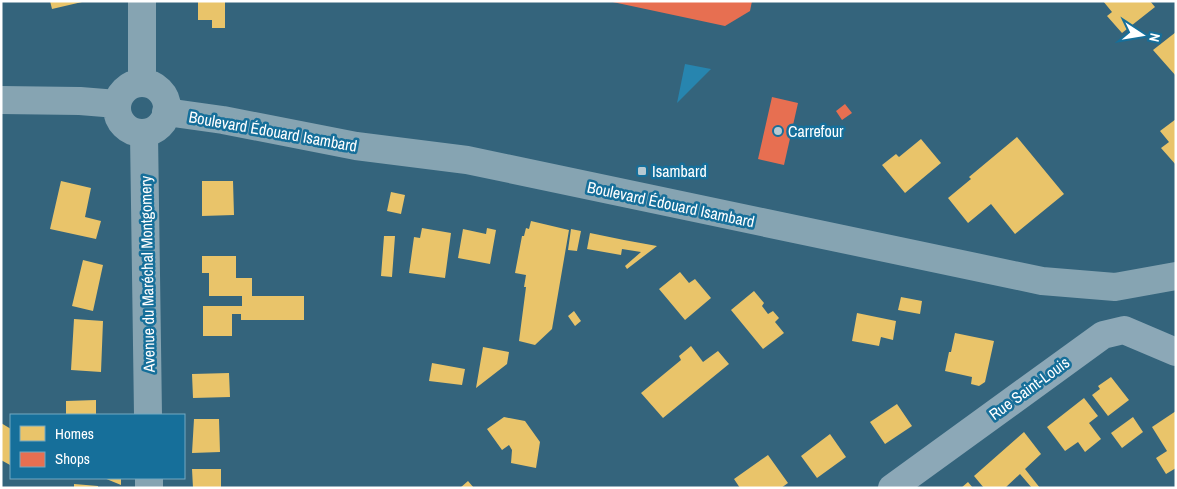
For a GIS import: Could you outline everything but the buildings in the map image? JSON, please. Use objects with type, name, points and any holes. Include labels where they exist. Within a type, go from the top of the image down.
[{"type":"main road","points":[[142,1],[142,82]]},
{"type":"main road","points":[[142,82],[148,82],[163,92],[166,112],[164,122],[156,129],[144,134],[124,126],[118,118],[117,104],[123,91],[131,85],[142,82]]},
{"type":"main road","points":[[1,100],[80,101],[117,104]]},
{"type":"main road","name":"Boulevard Édouard Isambard","points":[[166,112],[223,120],[356,146],[467,160],[1042,281],[1115,287],[1176,276]]},
{"type":"main road","name":"Avenue du Maréchal Montgomery","points":[[144,134],[148,414]]},
{"type":"street","name":"Rue Saint-Louis","points":[[892,488],[1103,335],[1124,330],[1176,352]]},
{"type":"shaded area","points":[[685,64],[711,69],[677,103]]},
{"type":"place","name":"Carrefour","points":[[778,131]]},
{"type":"place","name":"Isambard","points":[[642,171]]}]
